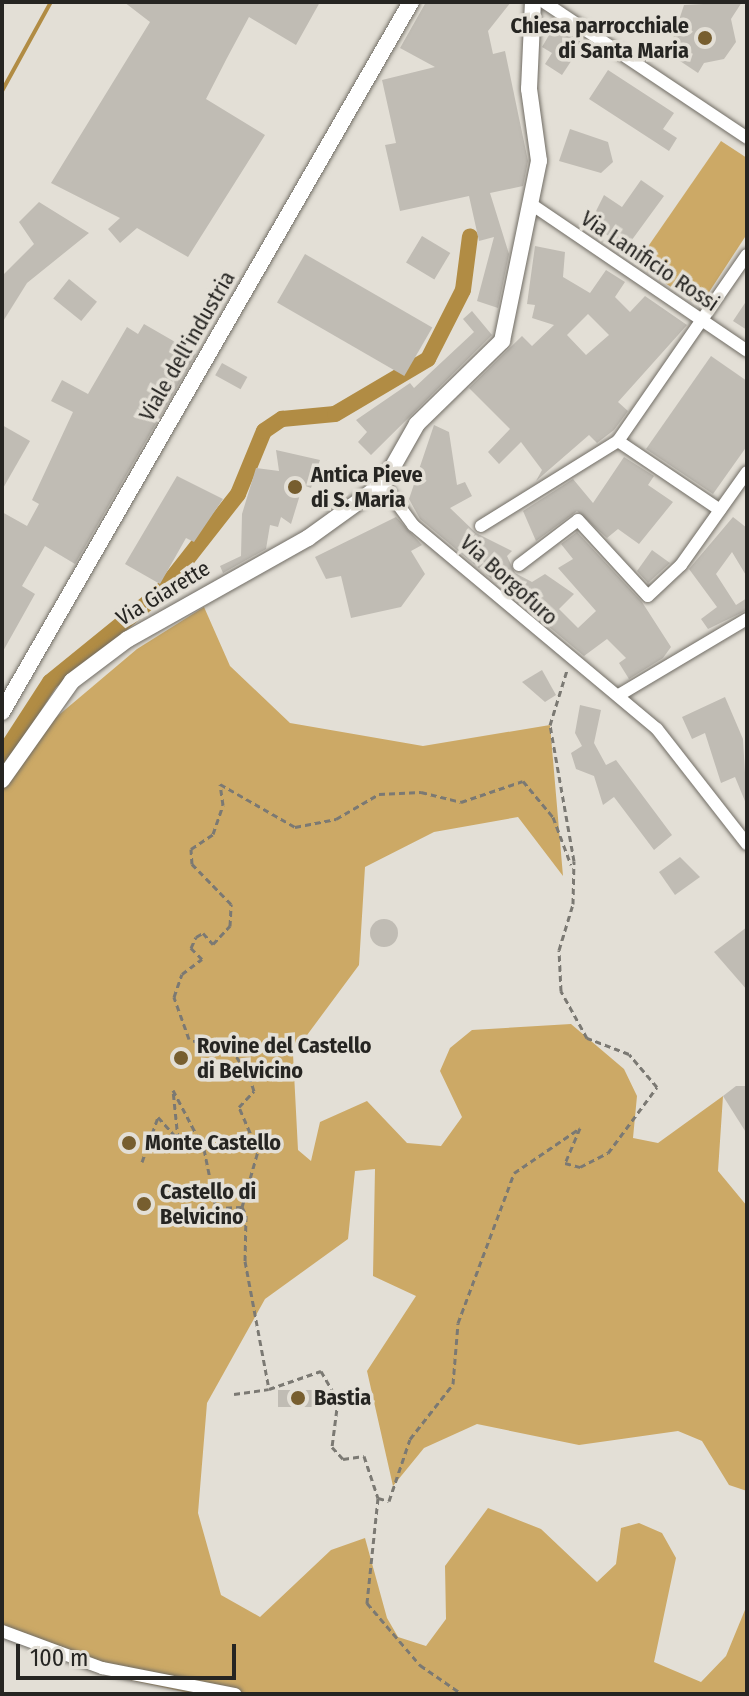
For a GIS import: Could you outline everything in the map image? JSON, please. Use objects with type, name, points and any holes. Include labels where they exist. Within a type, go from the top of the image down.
[{"type":"street","name":"Viale dell'industria","points":[[2,712],[411,2]]},
{"type":"street","points":[[383,484],[417,424],[502,341],[539,161],[529,89],[533,2]]},
{"type":"street","points":[[544,2],[747,138]]},
{"type":"street","name":"Via Lanificio Rossi","points":[[531,204],[747,351]]},
{"type":"street","points":[[481,526],[618,441],[747,255]]},
{"type":"street","points":[[618,441],[720,510]]},
{"type":"street","points":[[519,565],[578,520],[648,596],[720,510],[747,472]]},
{"type":"street","name":"Via Borgofuro","points":[[383,484],[413,525],[569,662],[619,695],[657,729],[747,844]]},
{"type":"street","name":"Via Giarette","points":[[2,780],[72,681],[128,639],[308,538],[383,484]]},
{"type":"street","points":[[619,695],[747,619]]},
{"type":"street","points":[[2,1631],[102,1668],[207,1686],[235,1694]]},
{"type":"path","points":[[378,1498],[389,1501],[410,1439],[453,1384],[458,1323],[514,1173],[580,1128],[565,1163],[580,1167],[608,1153],[657,1087],[629,1054],[587,1038],[561,991],[571,865],[550,725],[569,662]]},
{"type":"path","points":[[269,1389],[242,1207],[258,1151],[239,1107],[252,1084],[231,1047],[227,1053],[189,1039],[174,997],[182,974],[202,959],[191,948],[196,937],[203,933],[213,944],[230,926],[231,904],[192,864],[191,849],[213,834],[223,805],[220,784],[295,827],[336,819],[389,792],[461,802],[523,781],[553,817],[571,865]]},
{"type":"path","points":[[142,1162],[158,1117],[178,1139],[173,1090],[204,1149],[216,1208],[242,1207]]},
{"type":"path","points":[[234,1394],[269,1389],[321,1371],[338,1400],[332,1447],[343,1459],[364,1456],[371,1464],[378,1498],[367,1603],[420,1665],[462,1694]]},
{"type":"shaded area","points":[[721,141],[747,158],[747,234],[700,306],[636,264]]},
{"type":"shaded area","points":[[204,607],[230,666],[290,723],[423,746],[550,725],[563,876],[518,817],[434,832],[365,867],[359,965],[293,1054],[298,1150],[311,1161],[320,1122],[367,1101],[407,1143],[441,1146],[462,1117],[440,1071],[450,1048],[472,1030],[571,1024],[624,1069],[637,1096],[633,1138],[658,1143],[723,1096],[718,1171],[747,1206],[747,1491],[729,1485],[702,1441],[678,1431],[579,1445],[477,1424],[424,1448],[393,1486],[367,1371],[416,1296],[373,1276],[375,1169],[355,1171],[348,1239],[265,1299],[207,1403],[198,1513],[221,1595],[260,1617],[331,1550],[365,1538],[387,1618],[398,1637],[426,1646],[446,1619],[445,1566],[488,1508],[541,1529],[597,1582],[616,1564],[621,1528],[639,1523],[662,1533],[676,1558],[654,1662],[701,1682],[726,1656],[747,1605],[747,1694],[194,1694],[125,1679],[2,1632],[2,790],[47,725],[137,649]]},
{"type":"building","points":[[124,2],[320,2],[296,45],[249,17],[227,58],[206,99],[265,135],[188,257],[137,228],[120,243],[108,229],[120,218],[51,183],[150,22]]},
{"type":"building","points":[[426,2],[511,2],[488,31],[493,54],[505,51],[528,161],[523,186],[490,193],[509,254],[498,308],[477,301],[494,237],[479,241],[469,196],[400,211],[385,145],[396,143],[382,80],[435,67],[400,48]]},
{"type":"building","name":"Chiesa parrocchiale di Santa Maria","points":[[742,2],[731,19],[736,42],[724,59],[704,63],[698,73],[668,53],[684,5]]},
{"type":"building","points":[[555,25],[583,43],[562,75],[545,64],[552,53],[542,47]]},
{"type":"building","points":[[608,70],[674,113],[663,129],[677,138],[669,151],[589,99]]},
{"type":"building","points":[[570,129],[608,142],[613,162],[601,173],[559,161]]},
{"type":"building","points":[[641,180],[664,196],[626,248],[590,223],[604,195],[622,207]]},
{"type":"building","points":[[39,202],[89,233],[27,283],[2,323],[2,276],[34,244],[19,222]]},
{"type":"building","points":[[422,236],[450,253],[434,280],[406,263]]},
{"type":"building","points":[[535,246],[565,252],[563,277],[590,293],[606,270],[625,282],[615,297],[630,312],[645,296],[687,325],[618,402],[628,411],[614,430],[597,443],[589,435],[536,481],[542,470],[521,442],[499,464],[488,452],[510,429],[469,388],[522,336],[532,346],[554,325],[532,318],[535,305],[527,304]],"holes":[[[588,314],[609,335],[586,355],[567,335]]]},
{"type":"building","points":[[305,254],[432,328],[404,376],[277,302]]},
{"type":"building","points":[[69,279],[97,302],[81,321],[53,298]]},
{"type":"building","points":[[747,300],[747,330],[733,321]]},
{"type":"building","points":[[472,311],[492,335],[371,455],[358,442],[367,432],[356,420],[410,383],[414,388],[474,332],[463,319]]},
{"type":"building","points":[[144,324],[196,354],[75,564],[45,546],[22,586],[35,594],[2,653],[2,512],[27,526],[39,504],[32,500],[73,412],[51,401],[62,380],[88,394],[127,327],[138,334]]},
{"type":"building","points":[[711,356],[747,381],[747,446],[713,494],[646,449]]},
{"type":"building","points":[[222,363],[247,377],[241,389],[215,375]]},
{"type":"building","points":[[2,425],[30,441],[2,490]]},
{"type":"building","points":[[434,425],[449,432],[457,485],[465,482],[472,496],[450,508],[476,533],[512,551],[507,556],[515,573],[532,582],[545,574],[574,594],[559,609],[578,628],[596,611],[558,568],[573,559],[561,544],[577,532],[642,602],[671,647],[663,658],[629,679],[619,663],[626,658],[607,639],[584,656],[420,519],[409,499]]},
{"type":"building","points":[[276,450],[320,460],[311,488],[303,485],[291,524],[281,517],[278,527],[270,525],[266,549],[223,573],[220,566],[241,556],[242,514],[256,468],[279,471]]},
{"type":"building","points":[[624,457],[654,476],[648,485],[673,502],[639,544],[618,529],[607,538],[577,511],[536,541],[523,511],[573,479],[593,503]]},
{"type":"building","points":[[177,476],[223,499],[194,542],[186,538],[160,584],[125,564]]},
{"type":"building","points":[[396,517],[422,545],[411,551],[425,574],[401,607],[351,618],[341,576],[326,579],[315,557]]},
{"type":"building","points":[[733,517],[747,528],[747,577],[732,552],[716,574],[736,605],[747,598],[747,610],[708,629],[701,619],[717,607],[689,569]]},
{"type":"building","points":[[652,550],[670,563],[648,583],[637,571]]},
{"type":"building","points":[[542,670],[556,695],[545,702],[522,682]]},
{"type":"building","points":[[725,697],[743,739],[747,806],[735,777],[721,783],[705,733],[692,739],[682,717]]},
{"type":"building","points":[[580,705],[601,710],[594,743],[606,765],[616,760],[672,835],[654,850],[614,797],[603,805],[594,776],[576,769],[571,753],[582,746],[575,733]]},
{"type":"building","points":[[680,857],[700,877],[675,895],[659,872]]},
{"type":"building","points":[[384,919],[394,923],[398,933],[394,943],[384,947],[374,943],[370,933],[374,923]]},
{"type":"building","points":[[747,927],[747,990],[714,952]]},
{"type":"building","points":[[736,1086],[747,1086],[747,1134],[723,1096]]},
{"type":"building","name":"Bastia","points":[[278,1390],[317,1390],[317,1407],[278,1407]]},
{"type":"waterway","points":[[2,91],[51,2]]},
{"type":"waterway","points":[[2,756],[50,682],[162,591],[238,494],[264,431],[282,419],[335,414],[428,359],[463,290],[470,236]]},
{"type":"place","name":"Chiesa parrocchiale di Santa Maria","points":[[705,38]]},
{"type":"place","name":"Antica Pieve di S. Maria","points":[[295,487]]},
{"type":"place","name":"Rovine del Castello di Belvicino","points":[[181,1058]]},
{"type":"place","name":"Monte Castello","points":[[129,1143]]},
{"type":"place","name":"Castello di Belvicino","points":[[144,1204]]},
{"type":"place","name":"Bastia","points":[[298,1398]]}]
